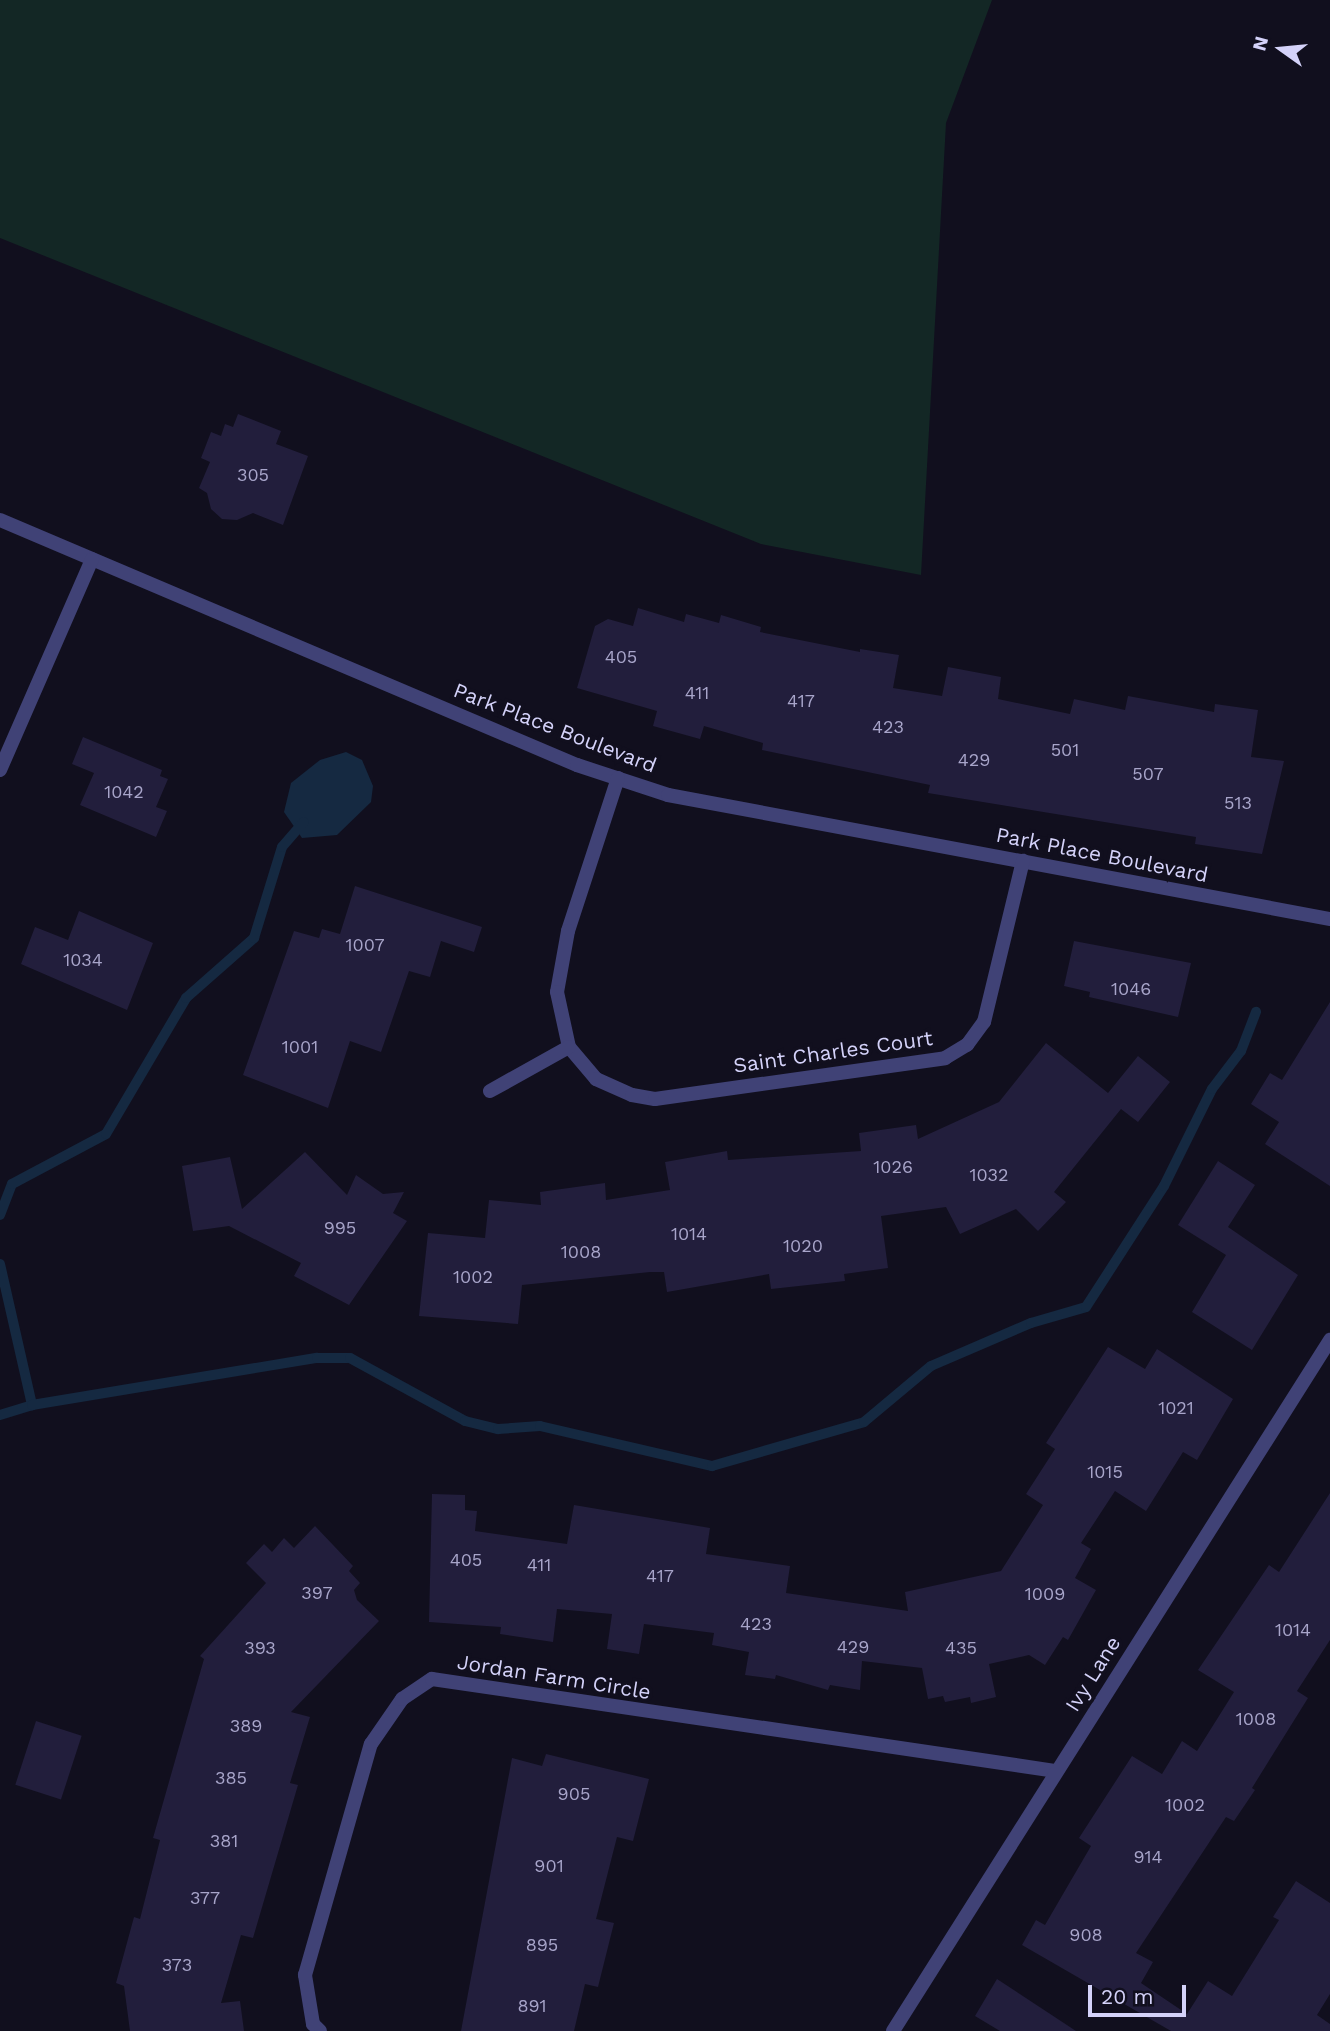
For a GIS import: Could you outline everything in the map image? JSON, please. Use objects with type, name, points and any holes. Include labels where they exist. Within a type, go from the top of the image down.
[{"type":"street","name":"Park Place Boulevard","points":[[0,520],[618,778],[668,794],[1330,919]]},
{"type":"street","points":[[0,769],[92,559]]},
{"type":"street","name":"Saint Charles Court","points":[[618,778],[565,943],[557,992],[569,1047],[596,1079],[655,1099],[945,1058],[967,1045],[984,1022],[1023,861]]},
{"type":"street","points":[[490,1091],[569,1047]]},
{"type":"street","name":"Ivy Lane","points":[[893,2031],[1330,1340]]},
{"type":"street","name":"Jordan Farm Circle","points":[[320,2031],[313,2024],[305,1975],[371,1744],[402,1699],[432,1679],[1056,1771]]},
{"type":"green space","points":[[0,0],[992,0],[946,123],[921,575],[761,544],[0,238]]},
{"type":"water","points":[[346,752],[362,760],[373,786],[371,802],[337,835],[302,838],[284,812],[291,783],[320,760]]},
{"type":"building","points":[[238,414],[281,431],[276,444],[308,456],[283,525],[253,513],[237,520],[222,519],[211,509],[207,493],[199,488],[210,462],[201,458],[211,432],[221,436],[225,424],[233,427]]},
{"type":"building","points":[[638,608],[684,622],[686,614],[719,623],[721,615],[761,627],[760,632],[860,652],[860,649],[899,655],[893,688],[942,696],[948,667],[1001,677],[998,699],[1070,714],[1074,699],[1125,710],[1128,696],[1214,712],[1215,704],[1258,710],[1251,757],[1284,761],[1262,854],[1195,844],[1196,837],[928,793],[930,785],[762,750],[763,743],[704,726],[700,739],[653,726],[657,711],[577,688],[595,626],[608,619],[633,626]]},
{"type":"building","points":[[83,737],[162,770],[160,776],[168,779],[156,807],[167,811],[156,837],[80,805],[94,773],[72,764]]},
{"type":"building","points":[[355,886],[482,927],[474,952],[441,941],[430,977],[409,971],[381,1052],[350,1041],[328,1108],[243,1075],[294,931],[319,938],[322,929],[340,934]]},
{"type":"building","points":[[79,911],[153,943],[127,1010],[21,964],[35,927],[68,940]]},
{"type":"building","points":[[1074,941],[1191,963],[1178,1017],[1089,997],[1090,992],[1064,986]]},
{"type":"building","points":[[1330,1002],[1330,1186],[1265,1144],[1279,1122],[1251,1104],[1270,1073],[1282,1080]]},
{"type":"building","points":[[1046,1043],[1108,1093],[1138,1056],[1170,1082],[1138,1122],[1121,1109],[1054,1192],[1066,1202],[1038,1231],[1016,1209],[960,1234],[946,1207],[881,1216],[888,1268],[844,1274],[845,1281],[771,1289],[769,1274],[667,1292],[664,1272],[650,1272],[522,1285],[518,1324],[419,1316],[428,1233],[485,1238],[489,1200],[541,1205],[540,1192],[605,1183],[606,1200],[670,1190],[665,1162],[727,1151],[728,1160],[861,1151],[859,1133],[916,1125],[918,1139],[999,1102]]},
{"type":"building","points":[[305,1152],[347,1195],[356,1175],[383,1194],[404,1192],[393,1213],[407,1221],[349,1305],[294,1276],[301,1263],[229,1226],[193,1231],[182,1166],[230,1157],[242,1209]]},
{"type":"building","points":[[1218,1161],[1255,1185],[1228,1227],[1298,1275],[1252,1350],[1192,1312],[1226,1255],[1178,1225]]},
{"type":"building","points":[[1108,1347],[1145,1369],[1157,1349],[1233,1399],[1197,1460],[1183,1452],[1146,1511],[1115,1491],[1081,1543],[1091,1549],[1075,1578],[1096,1590],[1068,1640],[1063,1637],[1045,1665],[1029,1655],[989,1664],[996,1697],[971,1703],[970,1697],[945,1702],[943,1696],[928,1699],[922,1668],[862,1661],[860,1690],[830,1685],[828,1690],[776,1675],[775,1679],[745,1675],[749,1652],[712,1645],[714,1633],[644,1624],[639,1654],[607,1649],[612,1614],[557,1609],[553,1642],[500,1634],[501,1627],[429,1622],[432,1494],[465,1495],[465,1510],[477,1511],[475,1531],[567,1544],[574,1505],[710,1528],[706,1554],[790,1566],[786,1593],[908,1611],[905,1592],[1001,1571],[1043,1505],[1026,1494],[1055,1449],[1046,1443]]},
{"type":"building","points":[[1330,1493],[1330,1640],[1297,1691],[1308,1698],[1252,1788],[1255,1790],[1234,1821],[1226,1817],[1136,1953],[1153,1962],[1141,1983],[1187,2014],[1208,1981],[1232,1996],[1279,1920],[1273,1917],[1296,1881],[1330,1903],[1330,1994],[1317,2015],[1330,2024],[1330,2031],[1171,2031],[1022,1945],[1036,1920],[1045,1925],[1091,1846],[1079,1838],[1132,1756],[1162,1774],[1182,1741],[1197,1751],[1234,1692],[1198,1670],[1269,1565],[1279,1572]]},
{"type":"building","points":[[315,1526],[353,1566],[349,1571],[360,1583],[354,1590],[357,1600],[379,1621],[291,1712],[310,1717],[290,1783],[298,1785],[253,1938],[241,1935],[221,2003],[240,2001],[244,2031],[130,2031],[124,1986],[116,1983],[134,1917],[140,1919],[160,1840],[153,1838],[204,1659],[200,1656],[266,1583],[246,1563],[264,1544],[272,1552],[284,1538],[294,1548]]},
{"type":"building","points":[[36,1721],[82,1736],[61,1800],[15,1785]]},
{"type":"building","points":[[546,1754],[649,1779],[633,1841],[617,1837],[596,1919],[614,1923],[598,1987],[585,1984],[574,2031],[461,2031],[512,1758],[542,1766]]},
{"type":"building","points":[[997,1979],[1076,2031],[1000,2031],[975,2016]]},
{"type":"waterway","points":[[0,1215],[12,1184],[106,1134],[186,998],[254,938],[282,847],[304,822]]},
{"type":"waterway","points":[[0,1415],[32,1405],[317,1358],[350,1358],[465,1421],[498,1429],[540,1426],[712,1466],[864,1422],[931,1366],[1031,1323],[1086,1307],[1164,1186],[1212,1089],[1241,1051],[1256,1012]]},
{"type":"waterway","points":[[0,1264],[32,1405]]}]
